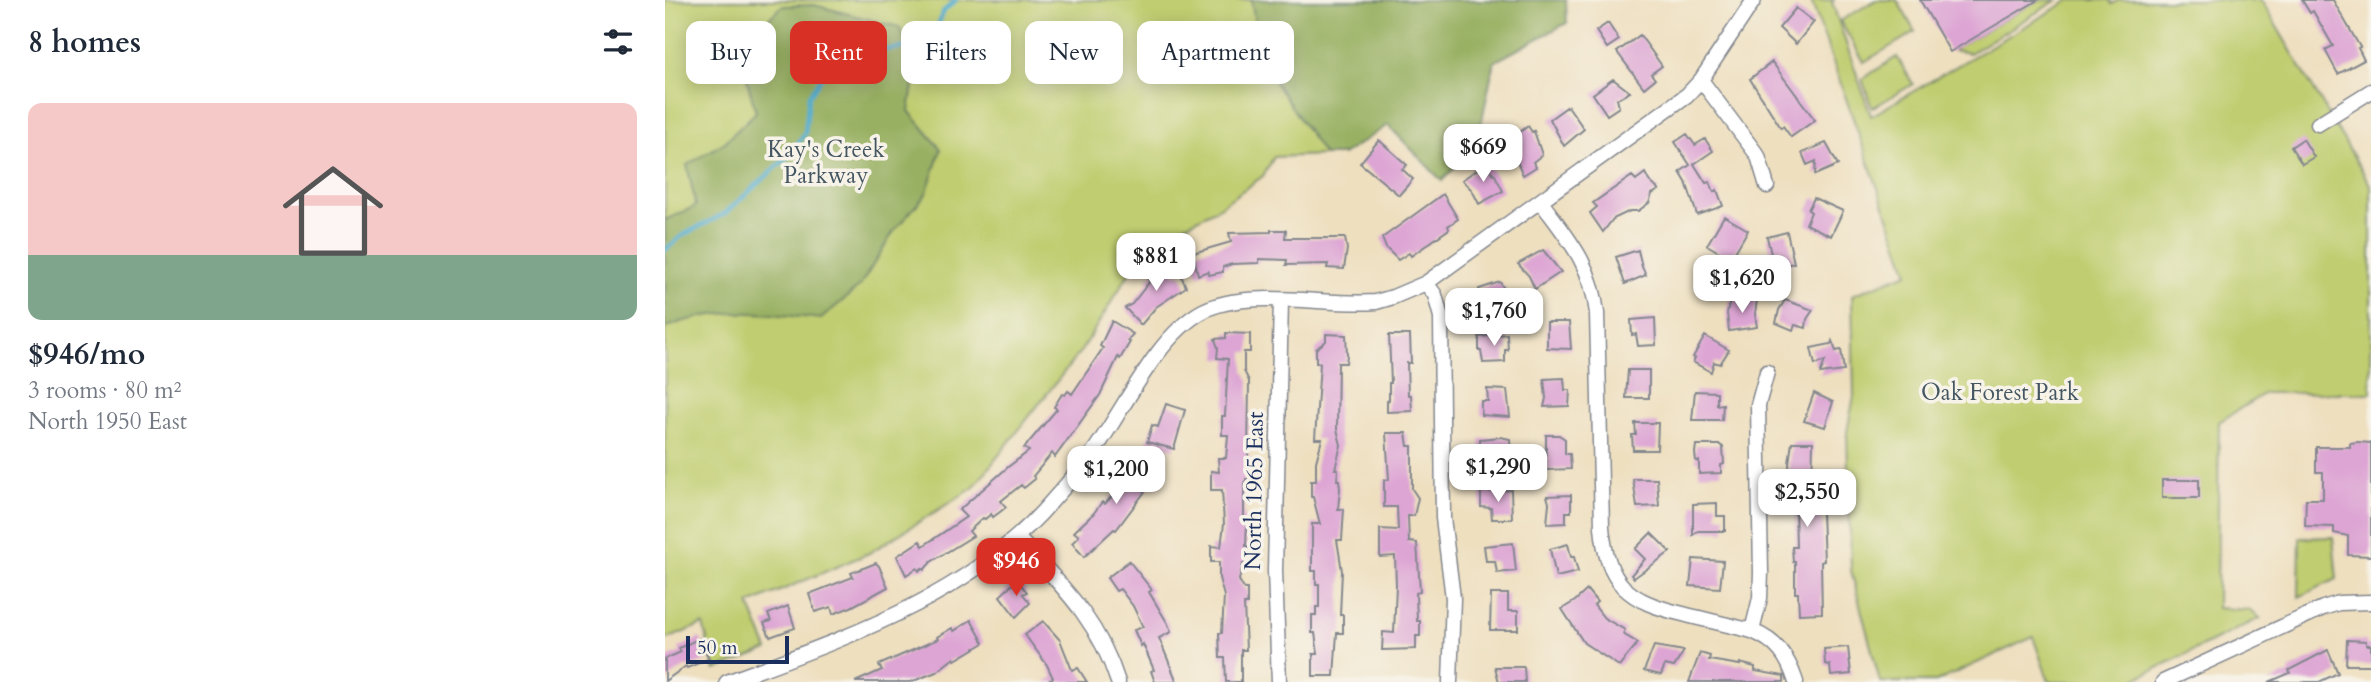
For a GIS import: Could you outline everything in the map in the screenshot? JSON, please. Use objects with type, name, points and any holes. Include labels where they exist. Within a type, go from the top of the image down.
[{"type":"street","points":[[727,682],[857,634],[928,599],[1017,537],[1050,504],[1095,450],[1159,352],[1179,328],[1203,310],[1227,302],[1376,302],[1426,283],[1687,95],[1701,80],[1754,0]]},
{"type":"street","points":[[1701,80],[1758,156],[1767,186]]},
{"type":"street","points":[[2318,124],[2371,91]]},
{"type":"street","points":[[1541,202],[1578,251],[1594,290],[1597,313],[1602,527],[1609,567],[1632,596],[1652,607],[1752,631],[1766,637],[1776,644],[1790,662],[1796,682]]},
{"type":"street","points":[[1426,283],[1435,295],[1441,317],[1443,518],[1453,598],[1450,682]]},
{"type":"street","name":"North 1965 East","points":[[1279,682],[1275,571],[1281,300]]},
{"type":"street","points":[[1752,631],[1760,598],[1761,573],[1758,405],[1767,372]]},
{"type":"street","points":[[1017,537],[1081,607],[1103,643],[1118,682]]},
{"type":"street","points":[[2163,682],[2323,608],[2339,603],[2371,601]]},
{"type":"green space","name":"Kay's Creek Parkway","points":[[665,0],[1487,0],[1294,57],[1294,21],[1137,21],[1137,84],[1277,84],[1324,155],[1274,157],[1263,176],[1215,210],[1123,257],[1130,272],[1083,348],[973,488],[869,553],[749,604],[768,650],[715,670],[703,624],[665,640]]},
{"type":"green space","points":[[1251,0],[1566,0],[1567,23],[1494,62],[1477,144],[1442,181],[1388,125],[1342,155],[1324,155],[1276,84],[1294,84],[1294,21],[1255,21]]},
{"type":"green space","name":"Oak Forest Park","points":[[1811,0],[1834,0],[1832,2],[1871,116],[2070,0],[2110,0],[2112,4],[2119,0],[2261,0],[2371,186],[2371,393],[2265,393],[2219,422],[2217,608],[2249,610],[2260,618],[2129,682],[2049,682],[2033,637],[1936,682],[1880,682],[1851,570],[1847,432],[1854,396],[1852,295],[1908,273]]},
{"type":"green space","points":[[1876,0],[1897,0],[1915,32],[1864,62],[1840,21]]},
{"type":"green space","points":[[2038,0],[2057,0],[1970,53],[1952,50]]},
{"type":"green space","points":[[814,5],[876,21],[790,21],[790,84],[887,84],[887,24],[899,27],[901,84],[913,84],[909,111],[941,149],[926,194],[894,231],[860,286],[821,319],[761,313],[723,313],[665,328],[665,220],[696,206],[687,165],[725,142],[756,112],[748,84],[776,84],[776,21],[766,21],[782,6]]},
{"type":"green space","points":[[1897,57],[1913,84],[1872,108],[1862,79]]},
{"type":"green space","points":[[2333,537],[2337,579],[2299,597],[2300,538]]},
{"type":"building","points":[[1920,0],[2038,0],[1950,52]]},
{"type":"building","points":[[2302,0],[2333,0],[2360,47],[2358,48],[2364,60],[2338,74],[2325,50],[2333,46],[2313,11],[2310,13]]},
{"type":"building","points":[[1796,8],[1814,22],[1796,44],[1779,28]]},
{"type":"building","points":[[1608,23],[1619,40],[1607,48],[1596,31]]},
{"type":"building","points":[[1640,35],[1662,66],[1651,74],[1655,79],[1644,88],[1617,52]]},
{"type":"building","points":[[1772,62],[1815,120],[1791,137],[1783,126],[1781,128],[1750,79]]},
{"type":"building","points":[[1613,79],[1630,92],[1617,99],[1619,107],[1607,115],[1593,94]]},
{"type":"building","points":[[1568,106],[1584,129],[1564,146],[1550,119]]},
{"type":"building","points":[[1528,126],[1534,131],[1542,155],[1533,162],[1536,167],[1523,175],[1516,159],[1503,145]]},
{"type":"building","points":[[1687,134],[1695,145],[1705,139],[1713,151],[1694,164],[1706,183],[1710,182],[1714,192],[1717,190],[1723,206],[1697,215],[1680,172],[1690,165],[1675,142]]},
{"type":"building","points":[[2303,139],[2314,157],[2302,164],[2291,147]]},
{"type":"building","points":[[1379,140],[1407,165],[1402,169],[1413,179],[1399,195],[1360,163]]},
{"type":"building","points":[[1826,143],[1838,165],[1815,175],[1816,161],[1807,165],[1802,153]]},
{"type":"building","points":[[1485,164],[1495,175],[1503,191],[1479,204],[1472,190],[1462,180]]},
{"type":"building","points":[[1645,173],[1659,190],[1652,194],[1649,203],[1638,211],[1630,211],[1613,219],[1603,232],[1590,213],[1597,207],[1593,203],[1632,176],[1636,180]]},
{"type":"building","points":[[1443,194],[1458,219],[1448,226],[1449,229],[1411,256],[1409,253],[1398,260],[1386,248],[1382,238]]},
{"type":"building","points":[[1814,198],[1843,211],[1831,236],[1806,224],[1811,212],[1808,210]]},
{"type":"building","points":[[1724,216],[1748,230],[1731,259],[1707,245]]},
{"type":"building","points":[[1286,230],[1285,238],[1345,238],[1347,249],[1344,269],[1327,268],[1328,264],[1286,265],[1287,260],[1259,259],[1259,263],[1232,264],[1223,267],[1223,272],[1209,275],[1208,271],[1198,275],[1193,253],[1231,242],[1229,233]]},
{"type":"building","points":[[1787,232],[1794,263],[1774,267],[1767,237]]},
{"type":"building","points":[[1543,250],[1561,272],[1535,289],[1529,276],[1518,264]]},
{"type":"building","points":[[1638,250],[1646,275],[1625,284],[1616,257]]},
{"type":"building","points":[[1169,266],[1176,275],[1180,273],[1186,287],[1156,307],[1141,325],[1125,308],[1132,304],[1150,281],[1147,278]]},
{"type":"building","points":[[1500,282],[1510,299],[1511,310],[1482,319],[1475,298],[1482,296],[1479,289]]},
{"type":"building","points":[[1730,300],[1757,300],[1757,327],[1729,331],[1727,313]]},
{"type":"building","points":[[1785,300],[1813,310],[1807,319],[1806,328],[1795,325],[1793,330],[1776,323]]},
{"type":"building","points":[[1655,318],[1656,345],[1638,346],[1636,334],[1632,335],[1631,320]]},
{"type":"building","points":[[1112,321],[1133,334],[1127,341],[1130,342],[1120,359],[1118,357],[1100,395],[1055,457],[1052,453],[1033,476],[1035,479],[1024,488],[1021,485],[1001,501],[1006,507],[993,517],[991,514],[983,518],[969,531],[973,536],[931,562],[924,570],[922,568],[919,571],[917,568],[906,575],[897,556],[920,541],[923,546],[966,517],[959,510],[1029,451],[1024,448],[1057,409],[1054,407],[1062,394],[1065,395],[1068,391],[1072,394],[1103,348],[1100,346]]},
{"type":"building","points":[[1547,322],[1569,322],[1571,349],[1547,348]]},
{"type":"building","points":[[1226,333],[1250,334],[1250,352],[1244,352],[1244,371],[1249,381],[1248,458],[1251,458],[1252,467],[1251,479],[1246,479],[1244,492],[1248,564],[1243,564],[1239,580],[1244,589],[1247,589],[1247,604],[1244,604],[1246,650],[1241,650],[1241,682],[1226,682],[1225,658],[1220,658],[1219,633],[1222,633],[1224,596],[1219,578],[1219,562],[1211,562],[1211,546],[1221,547],[1224,524],[1222,490],[1211,490],[1211,471],[1219,472],[1218,458],[1226,458],[1228,435],[1222,435],[1222,416],[1225,416],[1228,359],[1217,358],[1215,339],[1226,338]]},
{"type":"building","points":[[1326,334],[1346,335],[1346,363],[1338,363],[1337,429],[1341,445],[1335,469],[1338,469],[1340,489],[1338,509],[1344,509],[1342,540],[1337,540],[1342,571],[1340,615],[1343,615],[1343,633],[1337,633],[1334,676],[1313,676],[1313,654],[1318,654],[1315,633],[1312,633],[1312,615],[1316,615],[1316,607],[1319,607],[1319,584],[1316,584],[1316,571],[1312,571],[1312,524],[1320,524],[1311,497],[1311,481],[1316,481],[1316,462],[1322,439],[1315,439],[1320,363],[1316,363],[1316,349],[1326,341]]},
{"type":"building","points":[[1507,334],[1508,350],[1505,350],[1505,362],[1483,363],[1479,351],[1479,337]]},
{"type":"building","points":[[1389,335],[1410,335],[1411,363],[1407,363],[1408,395],[1411,395],[1412,411],[1387,412],[1391,383]]},
{"type":"building","points":[[1705,336],[1729,350],[1720,364],[1714,362],[1711,372],[1693,362]]},
{"type":"building","points":[[1832,341],[1836,351],[1841,350],[1844,371],[1820,374],[1825,361],[1815,365],[1811,348],[1831,344]]},
{"type":"building","points":[[1628,370],[1649,370],[1649,398],[1626,398]]},
{"type":"building","points":[[1564,378],[1565,390],[1570,390],[1569,406],[1544,407],[1544,379]]},
{"type":"building","points":[[1487,389],[1507,390],[1510,417],[1481,415],[1481,401],[1488,401]]},
{"type":"building","points":[[1695,391],[1717,392],[1717,405],[1723,404],[1722,420],[1692,420]]},
{"type":"building","points":[[1814,393],[1833,402],[1825,427],[1804,421]]},
{"type":"building","points":[[1166,404],[1185,410],[1174,449],[1147,442],[1152,425],[1158,427]]},
{"type":"building","points":[[1635,423],[1658,423],[1657,450],[1633,450],[1632,435],[1636,435]]},
{"type":"building","points":[[1386,433],[1406,433],[1408,446],[1412,446],[1412,489],[1418,498],[1414,516],[1408,516],[1409,542],[1417,543],[1420,592],[1416,593],[1420,636],[1416,636],[1416,649],[1382,650],[1383,632],[1394,633],[1396,585],[1395,556],[1380,557],[1380,529],[1398,530],[1397,507],[1384,507],[1384,480],[1389,480]]},
{"type":"building","points":[[1546,435],[1559,435],[1565,439],[1565,454],[1570,454],[1571,469],[1546,470]]},
{"type":"building","points":[[1480,439],[1510,439],[1514,466],[1487,467],[1486,455],[1480,455]]},
{"type":"building","points":[[1792,442],[1813,442],[1812,489],[1821,489],[1824,561],[1821,562],[1822,613],[1799,614],[1798,593],[1795,593],[1792,547],[1796,547],[1795,504],[1790,504],[1789,489]]},
{"type":"building","points":[[2350,443],[2371,443],[2371,556],[2348,555],[2348,536],[2334,533],[2334,527],[2305,526],[2306,499],[2323,499],[2323,472],[2316,472],[2316,447],[2350,447]]},
{"type":"building","points":[[1696,445],[1723,447],[1724,464],[1721,465],[1721,473],[1699,474]]},
{"type":"building","points":[[1138,454],[1162,469],[1116,530],[1084,557],[1072,543],[1079,536],[1074,532],[1102,502],[1105,504],[1114,494],[1116,496],[1133,472],[1127,468]]},
{"type":"building","points":[[1633,479],[1657,479],[1659,506],[1637,507]]},
{"type":"building","points":[[2162,480],[2199,480],[2199,498],[2162,498]]},
{"type":"building","points":[[1511,490],[1512,519],[1492,519],[1491,508],[1481,507],[1481,492]]},
{"type":"building","points":[[1571,495],[1571,512],[1566,512],[1566,523],[1547,524],[1547,496]]},
{"type":"building","points":[[1717,503],[1717,516],[1725,516],[1725,531],[1698,531],[1693,535],[1693,504]]},
{"type":"building","points":[[1651,533],[1670,552],[1634,578],[1631,575],[1645,559],[1635,549]]},
{"type":"building","points":[[1513,543],[1516,571],[1497,573],[1495,561],[1486,561],[1484,546]]},
{"type":"building","points":[[1568,544],[1578,572],[1556,577],[1550,549]]},
{"type":"building","points":[[1693,559],[1723,561],[1720,588],[1690,586]]},
{"type":"building","points":[[1129,561],[1152,590],[1149,592],[1168,624],[1171,632],[1159,638],[1177,682],[1155,682],[1151,671],[1154,670],[1134,630],[1143,627],[1133,606],[1120,589],[1116,591],[1107,578]]},
{"type":"building","points":[[876,563],[888,587],[833,614],[831,607],[815,612],[809,594],[853,577],[851,573]]},
{"type":"building","points":[[1017,580],[1027,592],[1023,594],[1030,603],[1016,617],[1000,596]]},
{"type":"building","points":[[1587,590],[1597,602],[1594,605],[1604,618],[1625,630],[1623,634],[1638,643],[1619,666],[1584,643],[1562,609]]},
{"type":"building","points":[[1491,594],[1508,594],[1508,611],[1518,611],[1518,630],[1490,630]]},
{"type":"building","points":[[788,606],[795,628],[770,637],[764,623],[771,621],[768,614]]},
{"type":"building","points":[[971,620],[984,643],[955,660],[954,658],[936,672],[911,682],[855,682],[882,670],[879,665],[938,639],[937,637],[952,628],[954,631]]},
{"type":"building","points":[[1043,621],[1060,640],[1072,670],[1078,668],[1087,682],[1044,682],[1053,678],[1025,635]]},
{"type":"building","points":[[700,638],[709,659],[687,668],[686,666],[665,681],[665,659],[681,652],[679,648]]},
{"type":"building","points":[[2347,640],[2366,641],[2366,645],[2371,645],[2371,665],[2346,665]]},
{"type":"building","points":[[1654,646],[1684,651],[1674,667],[1665,665],[1661,675],[1644,671]]},
{"type":"building","points":[[1848,647],[1851,674],[1831,676],[1830,665],[1825,664],[1824,649]]},
{"type":"building","points":[[2328,650],[2338,673],[2319,682],[2269,682],[2290,673],[2289,670]]},
{"type":"building","points":[[1700,653],[1710,656],[1709,660],[1740,663],[1755,667],[1755,671],[1784,676],[1784,682],[1689,682]]},
{"type":"building","points":[[1495,667],[1524,667],[1525,682],[1499,682]]},
{"type":"waterway","points":[[665,250],[683,235],[724,214],[789,156],[805,133],[809,96],[836,56],[917,46],[936,31],[943,12],[956,0]]}]
